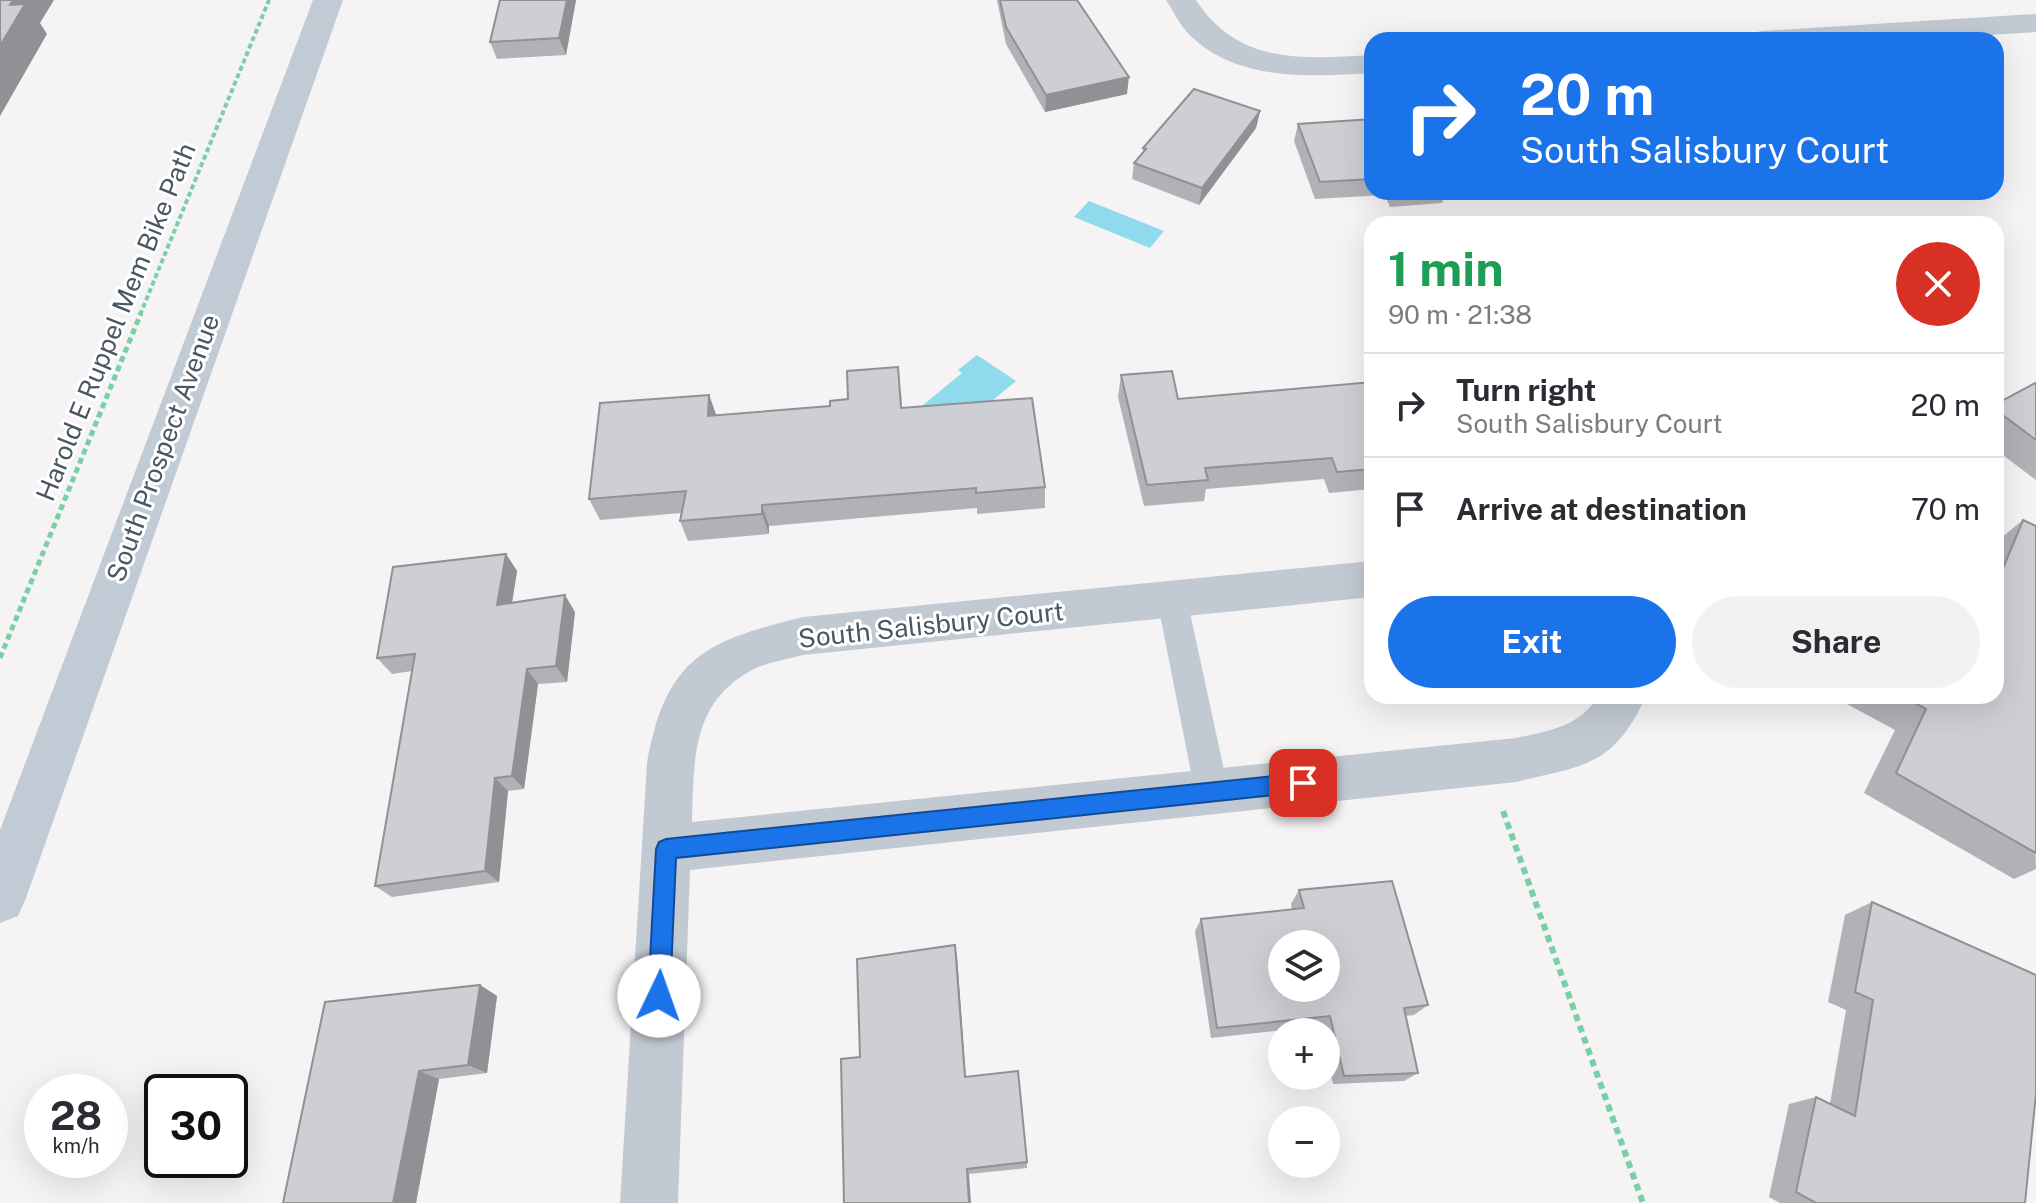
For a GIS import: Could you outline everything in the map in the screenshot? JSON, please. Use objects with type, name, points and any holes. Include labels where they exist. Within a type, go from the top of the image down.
[{"type":"main road","name":"South Prospect Avenue","points":[[0,898],[328,0]]},
{"type":"street","points":[[1181,0],[1190,20],[1207,36],[1229,50],[1258,61],[1308,68],[1364,64]]},
{"type":"street","points":[[1890,32],[2036,23]]},
{"type":"street","name":"South Salisbury Court","points":[[649,1203],[674,729],[688,697],[713,670],[743,653],[803,636],[1364,580]]},
{"type":"street","points":[[666,849],[1516,760],[1576,746],[1607,724],[1618,704]]},
{"type":"lane","points":[[1172,599],[1212,793]]},
{"type":"path","name":"Harold E Ruppel Mem Bike Path","points":[[0,658],[269,0]]},
{"type":"path","points":[[1501,806],[1643,1203]]},
{"type":"water","points":[[1089,201],[1164,231],[1150,248],[1074,217]]},
{"type":"water","points":[[977,355],[1016,381],[958,429],[923,405],[962,373],[958,370]]},
{"type":"building","points":[[0,0],[13,0],[10,5],[25,4],[0,46]]},
{"type":"building","points":[[500,0],[567,0],[559,38],[490,42]]},
{"type":"building","points":[[1000,0],[1077,0],[1129,77],[1046,95],[1006,27]]},
{"type":"building","points":[[1194,89],[1260,111],[1202,188],[1134,163],[1146,149],[1143,148]]},
{"type":"building","points":[[1364,120],[1364,179],[1320,182],[1298,124]]},
{"type":"building","points":[[898,367],[901,408],[1032,398],[1045,487],[976,493],[976,488],[762,505],[762,514],[680,521],[686,491],[589,499],[600,403],[709,395],[708,416],[830,406],[830,401],[848,399],[847,371]]},
{"type":"building","points":[[1172,371],[1178,399],[1364,383],[1364,470],[1337,472],[1332,458],[1205,468],[1208,480],[1147,485],[1121,375]]},
{"type":"building","points":[[2036,384],[2036,440],[2004,416],[2004,400]]},
{"type":"building","points":[[2023,520],[2036,526],[2036,853],[1896,773],[1926,709],[1917,704],[2004,704],[2004,566]]},
{"type":"building","points":[[506,554],[497,605],[565,595],[556,666],[527,669],[512,776],[495,778],[485,871],[375,886],[415,654],[377,658],[393,567]]},
{"type":"building","points":[[1392,881],[1428,1005],[1404,1008],[1418,1073],[1344,1076],[1340,1059],[1340,1018],[1268,1018],[1268,1023],[1217,1028],[1201,919],[1304,908],[1299,890]]},
{"type":"building","points":[[1872,902],[2036,975],[2036,1093],[2025,1203],[1816,1203],[1796,1192],[1816,1097],[1855,1116],[1873,1000],[1855,992]]},
{"type":"building","points":[[955,945],[965,1077],[1018,1071],[1027,1162],[967,1169],[969,1203],[844,1203],[841,1059],[860,1057],[857,959]]},
{"type":"building","points":[[480,985],[468,1065],[419,1071],[393,1203],[283,1203],[325,1002]]},
{"type":"route","points":[[659,996],[666,849],[1303,783]]}]
